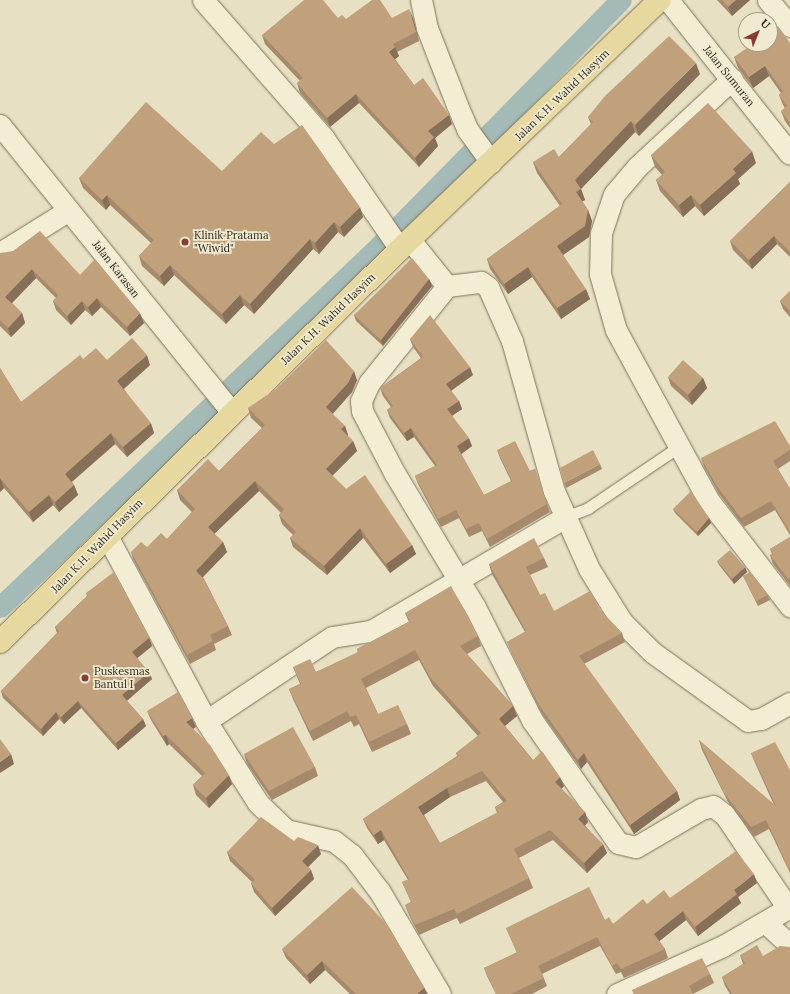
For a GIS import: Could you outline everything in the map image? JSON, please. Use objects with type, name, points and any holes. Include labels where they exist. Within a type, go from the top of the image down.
[{"type":"main road","name":"Jalan K.H. Wahid Hasyim","points":[[0,642],[107,536],[226,406],[487,158],[660,0]]},
{"type":"street","points":[[203,0],[319,131],[378,217],[400,242],[447,286]]},
{"type":"street","points":[[421,0],[427,28],[467,129],[487,158]]},
{"type":"street","name":"Jalan Sumuran","points":[[668,0],[790,154]]},
{"type":"street","points":[[768,0],[790,26]]},
{"type":"street","points":[[732,79],[622,183],[608,203],[601,233],[600,274],[609,314],[719,516],[790,606]]},
{"type":"street","name":"Jalan Karasan","points":[[0,124],[226,406]]},
{"type":"street","points":[[0,253],[69,210]]},
{"type":"street","points":[[617,994],[723,946],[789,907],[725,815],[712,806],[700,809],[636,847],[618,843],[532,720],[458,577],[378,443],[361,401],[369,383],[447,286],[481,282],[488,287],[512,341],[554,491],[565,517],[611,609],[652,652],[748,721],[761,719],[790,703]]},
{"type":"street","points":[[206,720],[332,637],[371,631],[458,577],[565,517]]},
{"type":"street","points":[[107,536],[206,720],[250,792],[275,822],[299,834],[334,841],[352,855],[380,892],[440,994]]},
{"type":"street","points":[[765,922],[790,945]]},
{"type":"lane","points":[[565,517],[588,508],[680,446]]},
{"type":"building","points":[[304,0],[323,0],[338,18],[342,15],[346,19],[372,0],[380,0],[392,18],[409,9],[416,32],[393,44],[395,47],[389,52],[414,85],[423,78],[449,115],[428,131],[434,137],[415,158],[356,94],[327,118],[297,83],[303,78],[262,35]]},
{"type":"building","points":[[722,0],[736,0],[728,7]]},
{"type":"building","points":[[778,26],[790,43],[790,123],[781,111],[787,106],[779,95],[783,91],[765,66],[749,77],[734,57],[741,52],[778,52]]},
{"type":"building","points":[[669,36],[696,63],[635,125],[631,121],[575,180],[581,189],[576,192],[588,210],[585,226],[557,246],[586,289],[557,308],[528,267],[504,284],[487,259],[562,204],[533,162],[554,149],[559,157],[593,122],[588,117],[605,96]]},
{"type":"building","points":[[146,102],[222,171],[261,132],[274,144],[302,125],[360,207],[340,227],[334,222],[315,243],[310,239],[250,304],[240,295],[222,314],[170,265],[160,276],[139,256],[154,240],[107,195],[102,200],[79,178]]},
{"type":"building","points":[[708,103],[752,151],[733,169],[736,173],[700,205],[691,195],[679,205],[656,180],[665,172],[651,155]]},
{"type":"building","points":[[790,182],[790,252],[774,236],[749,260],[730,241]]},
{"type":"building","points":[[40,231],[80,275],[95,259],[140,313],[127,327],[97,298],[88,307],[82,301],[67,316],[53,301],[58,295],[32,269],[5,297],[22,313],[8,328],[0,320],[0,253],[13,251]]},
{"type":"building","points":[[412,258],[429,279],[381,340],[354,315]]},
{"type":"building","points":[[790,291],[790,311],[780,301]]},
{"type":"building","points":[[430,315],[470,367],[446,384],[459,401],[447,409],[469,438],[457,446],[484,495],[512,481],[497,450],[515,441],[530,471],[535,469],[547,504],[487,539],[479,523],[466,529],[456,510],[438,519],[415,476],[437,465],[411,428],[404,433],[387,410],[393,406],[380,388],[423,357],[410,339]]},
{"type":"building","points":[[132,338],[147,355],[117,381],[151,423],[123,447],[111,433],[65,474],[74,485],[55,502],[49,495],[29,512],[0,478],[0,368],[21,402],[80,355],[83,359],[96,348],[107,360]]},
{"type":"building","points":[[326,340],[354,371],[348,383],[326,407],[345,426],[341,429],[353,441],[326,469],[346,489],[365,475],[412,545],[386,564],[360,528],[324,566],[290,538],[296,532],[279,515],[284,509],[255,481],[208,527],[223,542],[196,571],[204,579],[228,626],[210,635],[213,641],[187,655],[131,552],[141,542],[147,547],[161,533],[167,539],[195,509],[177,490],[208,459],[219,471],[265,425],[248,408],[276,389]]},
{"type":"building","points":[[683,360],[703,378],[688,395],[668,377]]},
{"type":"building","points":[[775,421],[790,446],[790,450],[773,461],[790,489],[790,532],[771,501],[741,518],[716,485],[701,458]]},
{"type":"building","points":[[593,450],[600,464],[564,483],[560,468]]},
{"type":"building","points":[[691,491],[709,518],[697,532],[673,509]]},
{"type":"building","points":[[790,537],[790,578],[788,579],[770,555],[773,554],[770,549]]},
{"type":"building","points":[[534,538],[544,558],[526,567],[540,595],[545,593],[554,611],[590,591],[601,611],[622,633],[579,656],[677,791],[630,825],[584,753],[578,760],[539,705],[507,642],[526,631],[489,564]]},
{"type":"building","points":[[730,550],[745,567],[732,579],[717,561]]},
{"type":"building","points":[[114,572],[149,638],[132,652],[149,672],[122,695],[143,719],[116,743],[78,701],[61,717],[56,712],[41,729],[1,691],[59,631],[55,627],[88,596],[86,593]]},
{"type":"building","points":[[750,572],[768,595],[756,601],[743,576]]},
{"type":"building","points":[[451,586],[478,636],[460,646],[513,706],[499,719],[533,760],[542,751],[560,777],[555,782],[585,812],[578,819],[603,844],[584,863],[550,830],[514,849],[529,878],[457,914],[454,909],[415,925],[405,905],[411,902],[402,882],[409,879],[381,830],[374,835],[363,819],[458,756],[456,753],[481,733],[430,677],[415,650],[361,679],[378,714],[398,705],[407,724],[369,742],[356,715],[350,717],[347,711],[310,731],[289,689],[301,684],[293,667],[310,659],[316,672],[358,652],[357,649],[410,621],[405,613]],"holes":[[[482,771],[507,801],[495,807],[498,812],[440,843],[418,807],[447,788]]]},
{"type":"building","points":[[178,692],[192,718],[186,722],[210,745],[229,775],[206,798],[193,785],[205,773],[166,735],[163,736],[147,711]]},
{"type":"building","points":[[293,727],[315,767],[269,791],[244,754]]},
{"type":"building","points":[[0,739],[11,754],[0,762]]},
{"type":"building","points":[[699,740],[776,806],[751,753],[775,742],[790,770],[790,869],[766,820],[751,827],[724,793]]},
{"type":"building","points":[[261,817],[294,841],[298,837],[318,845],[302,861],[311,870],[272,908],[251,883],[255,880],[227,852]]},
{"type":"building","points":[[736,851],[754,874],[734,890],[737,894],[695,927],[683,911],[654,934],[665,949],[621,969],[617,963],[612,966],[597,937],[538,966],[544,978],[511,994],[496,994],[484,968],[517,952],[506,928],[589,887],[605,920],[609,917],[613,924],[643,899],[647,904],[664,890],[670,898]]},
{"type":"building","points":[[352,887],[389,927],[424,988],[417,994],[356,994],[322,961],[307,975],[282,949]]},
{"type":"building","points":[[757,945],[763,956],[780,946],[790,947],[790,994],[732,994],[722,977],[745,963],[740,955]]},
{"type":"building","points":[[702,958],[710,974],[689,986],[693,994],[634,994],[632,990]]},
{"type":"waterway","points":[[0,607],[374,251],[621,0]]},
{"type":"place","name":"Klinik Pratama \"Wiwid\"","points":[[185,242]]},
{"type":"place","name":"Puskesmas Bantul I","points":[[85,678]]}]
